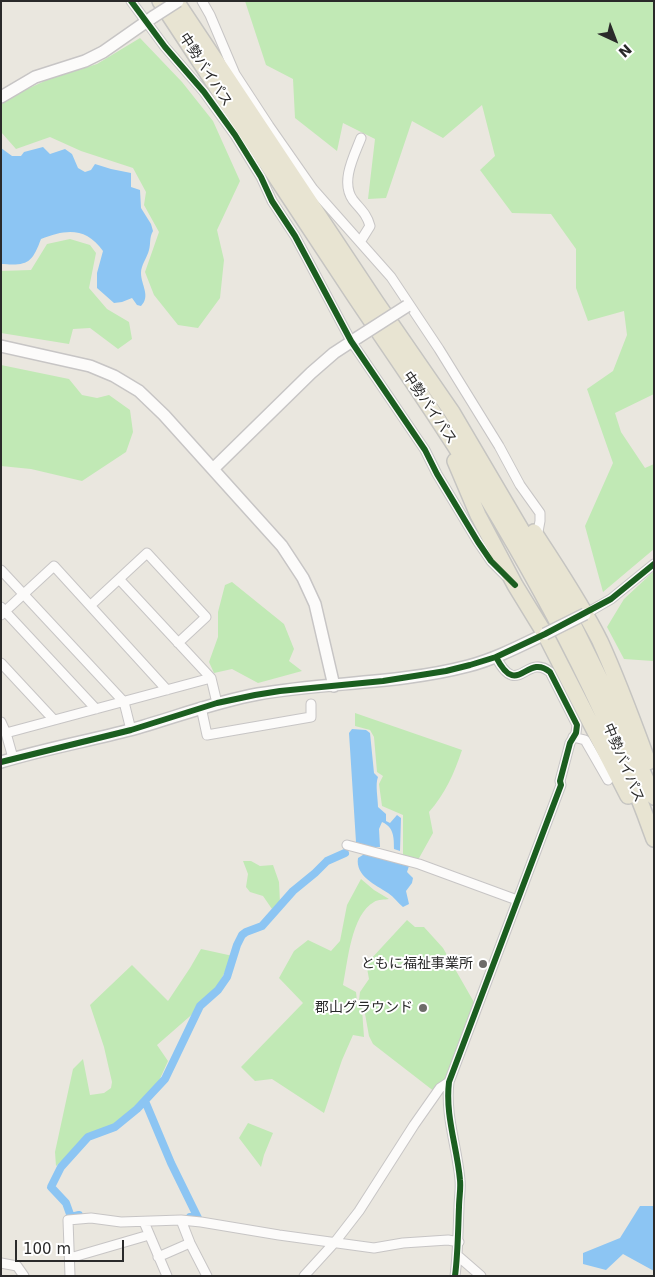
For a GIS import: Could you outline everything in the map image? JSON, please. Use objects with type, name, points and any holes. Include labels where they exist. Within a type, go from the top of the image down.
[{"type":"highway","name":"中勢バイパス","points":[[160,1],[455,446],[519,552],[552,613],[614,742],[654,839]]},
{"type":"highway","name":"中勢バイパス","points":[[177,1],[376,302],[452,412],[535,552],[572,621],[654,797]]},
{"type":"highway","points":[[452,412],[482,450],[599,639],[628,706],[654,782]]},
{"type":"highway","points":[[435,416],[478,515],[515,585],[545,634],[654,851]]},
{"type":"street","points":[[131,1],[149,20],[236,135],[272,201],[354,339],[426,450],[437,474],[478,542],[491,561],[515,585]]},
{"type":"street","points":[[1,97],[36,77],[85,61],[103,52],[177,1]]},
{"type":"street","points":[[202,1],[244,89],[313,190],[383,268],[499,446],[520,485],[540,513],[537,537]]},
{"type":"street","points":[[360,242],[370,226],[368,216],[351,197],[347,184],[361,138]]},
{"type":"street","points":[[213,469],[334,353],[408,305]]},
{"type":"street","points":[[1,346],[90,366],[127,382],[158,409],[282,546],[303,578],[315,604],[334,686]]},
{"type":"street","points":[[91,605],[147,553],[206,617],[178,643]]},
{"type":"street","points":[[1,762],[131,730],[217,703],[280,691],[383,681],[446,671],[496,657],[585,614],[611,599],[654,564]]},
{"type":"street","points":[[96,709],[3,611],[54,566],[167,690]]},
{"type":"street","points":[[1,570],[124,702],[131,730]]},
{"type":"street","points":[[119,579],[211,678],[217,703]]},
{"type":"street","points":[[455,1276],[458,1256],[461,1183],[447,1102],[449,1082],[561,785],[560,781],[577,726],[550,672],[538,666],[531,667],[520,675],[510,675],[503,670],[496,657]]},
{"type":"street","points":[[1,663],[54,720]]},
{"type":"street","points":[[6,732],[211,678]]},
{"type":"street","points":[[201,707],[208,735],[312,717],[311,704]]},
{"type":"street","points":[[1,722],[6,732],[13,758]]},
{"type":"street","points":[[573,737],[586,740],[608,780]]},
{"type":"street","points":[[347,845],[419,864],[517,900]]},
{"type":"street","points":[[304,1276],[335,1242],[372,1194],[414,1125],[440,1088],[449,1082]]},
{"type":"street","points":[[70,1276],[68,1220],[91,1218],[120,1222],[144,1222],[181,1220],[374,1248],[403,1243],[448,1240],[458,1242]]},
{"type":"street","points":[[181,1220],[190,1243],[207,1276]]},
{"type":"street","points":[[144,1222],[167,1276]]},
{"type":"street","points":[[70,1258],[148,1235]]},
{"type":"street","points":[[158,1257],[190,1243]]},
{"type":"street","points":[[458,1256],[481,1276]]},
{"type":"street","points":[[1,1262],[17,1266],[24,1276]]},
{"type":"green space","points":[[245,1],[654,1],[654,394],[615,413],[621,432],[645,468],[654,464],[654,549],[603,592],[585,526],[613,463],[587,389],[613,371],[627,335],[624,311],[588,321],[576,288],[576,249],[551,214],[512,213],[480,170],[495,156],[482,105],[443,138],[412,121],[386,198],[368,199],[375,139],[343,123],[337,151],[295,118],[293,79],[266,65]]},
{"type":"green space","points":[[140,38],[182,82],[213,121],[240,181],[217,230],[224,260],[220,298],[198,328],[178,325],[154,295],[145,272],[159,232],[144,205],[146,192],[133,168],[81,151],[50,137],[16,149],[1,132],[1,105],[10,97],[49,79],[97,64]]},
{"type":"green space","points":[[70,239],[90,245],[96,253],[89,288],[107,309],[129,322],[132,339],[118,349],[90,328],[73,329],[69,344],[1,333],[1,271],[31,270],[47,244]]},
{"type":"green space","points":[[1,365],[69,379],[82,395],[97,398],[109,395],[130,410],[133,432],[126,452],[82,481],[31,469],[1,466]]},
{"type":"green space","points":[[654,571],[654,662],[624,659],[607,627],[624,599]]},
{"type":"green space","points":[[232,582],[284,624],[294,649],[289,661],[302,671],[258,683],[232,669],[214,673],[209,662],[218,637],[218,612],[225,585]]},
{"type":"green space","points":[[355,713],[462,750],[448,783],[440,798],[429,812],[433,833],[418,860],[403,855],[403,815],[382,806],[379,784],[383,776],[377,772],[374,737],[370,730],[355,726]]},
{"type":"green space","points":[[243,861],[251,861],[260,866],[273,865],[279,882],[280,903],[272,909],[263,896],[250,892],[246,887],[248,874]]},
{"type":"green space","points":[[361,879],[389,899],[376,901],[366,908],[355,928],[343,985],[356,992],[357,1001],[362,1009],[364,1037],[353,1035],[342,1060],[324,1113],[272,1079],[255,1081],[241,1067],[303,1003],[279,978],[294,951],[308,940],[331,951],[340,941],[347,905]]},
{"type":"green space","points":[[407,920],[415,927],[424,927],[443,948],[475,1004],[446,1079],[435,1092],[373,1044],[369,1036],[364,1008],[359,1000],[360,992],[369,979],[367,968],[370,960]]},
{"type":"green space","points":[[201,949],[233,956],[212,997],[157,1045],[168,1061],[158,1083],[120,1122],[87,1134],[71,1153],[56,1166],[55,1152],[73,1069],[83,1059],[90,1095],[104,1093],[111,1088],[112,1082],[104,1047],[90,1005],[132,965],[168,1001]]},
{"type":"green space","points":[[248,1123],[273,1133],[261,1167],[239,1138]]},
{"type":"water","points":[[43,147],[50,154],[65,149],[72,154],[78,168],[85,172],[91,170],[95,164],[131,173],[131,187],[140,190],[141,208],[153,231],[149,250],[141,270],[145,298],[141,306],[137,305],[132,298],[114,303],[97,288],[97,273],[103,251],[96,243],[83,234],[67,232],[41,239],[35,253],[28,261],[17,264],[1,264],[1,148],[12,156],[21,156],[24,152]]},
{"type":"water","points":[[352,729],[366,730],[370,733],[374,773],[378,777],[378,807],[386,814],[386,821],[390,823],[397,815],[401,818],[400,851],[394,849],[391,830],[382,822],[379,829],[380,847],[370,847],[356,842],[349,733]]},
{"type":"water","points":[[366,853],[408,864],[407,872],[413,878],[406,891],[409,904],[403,907],[363,875],[358,864],[358,858]]},
{"type":"water","points":[[640,1206],[654,1206],[654,1271],[623,1254],[606,1270],[583,1264],[583,1253],[620,1238]]},
{"type":"waterway","points":[[79,1215],[71,1217],[66,1203],[51,1187],[61,1167],[88,1137],[115,1127],[137,1109],[165,1079],[200,1006],[218,990],[227,977],[242,935],[262,926],[293,891],[327,861],[345,853]]},
{"type":"waterway","points":[[145,1101],[171,1163],[198,1218],[190,1217]]},
{"type":"cycle path","points":[[131,1],[165,47],[204,92],[235,135],[261,177],[272,201],[295,236],[351,341],[425,450],[437,474],[478,542],[491,561],[515,585]]},
{"type":"cycle path","points":[[1,762],[131,730],[217,703],[255,695],[383,681],[446,671],[470,665],[496,657],[545,634],[611,599],[654,564]]},
{"type":"cycle path","points":[[455,1276],[460,1183],[450,1119],[449,1082],[561,785],[560,781],[570,743],[576,733],[577,725],[550,672],[542,667],[535,667],[516,675],[510,675],[496,657]]},
{"type":"place","name":"ともに福祉事業所","points":[[483,964]]},
{"type":"place","name":"郡山グラウンド","points":[[423,1008]]}]
